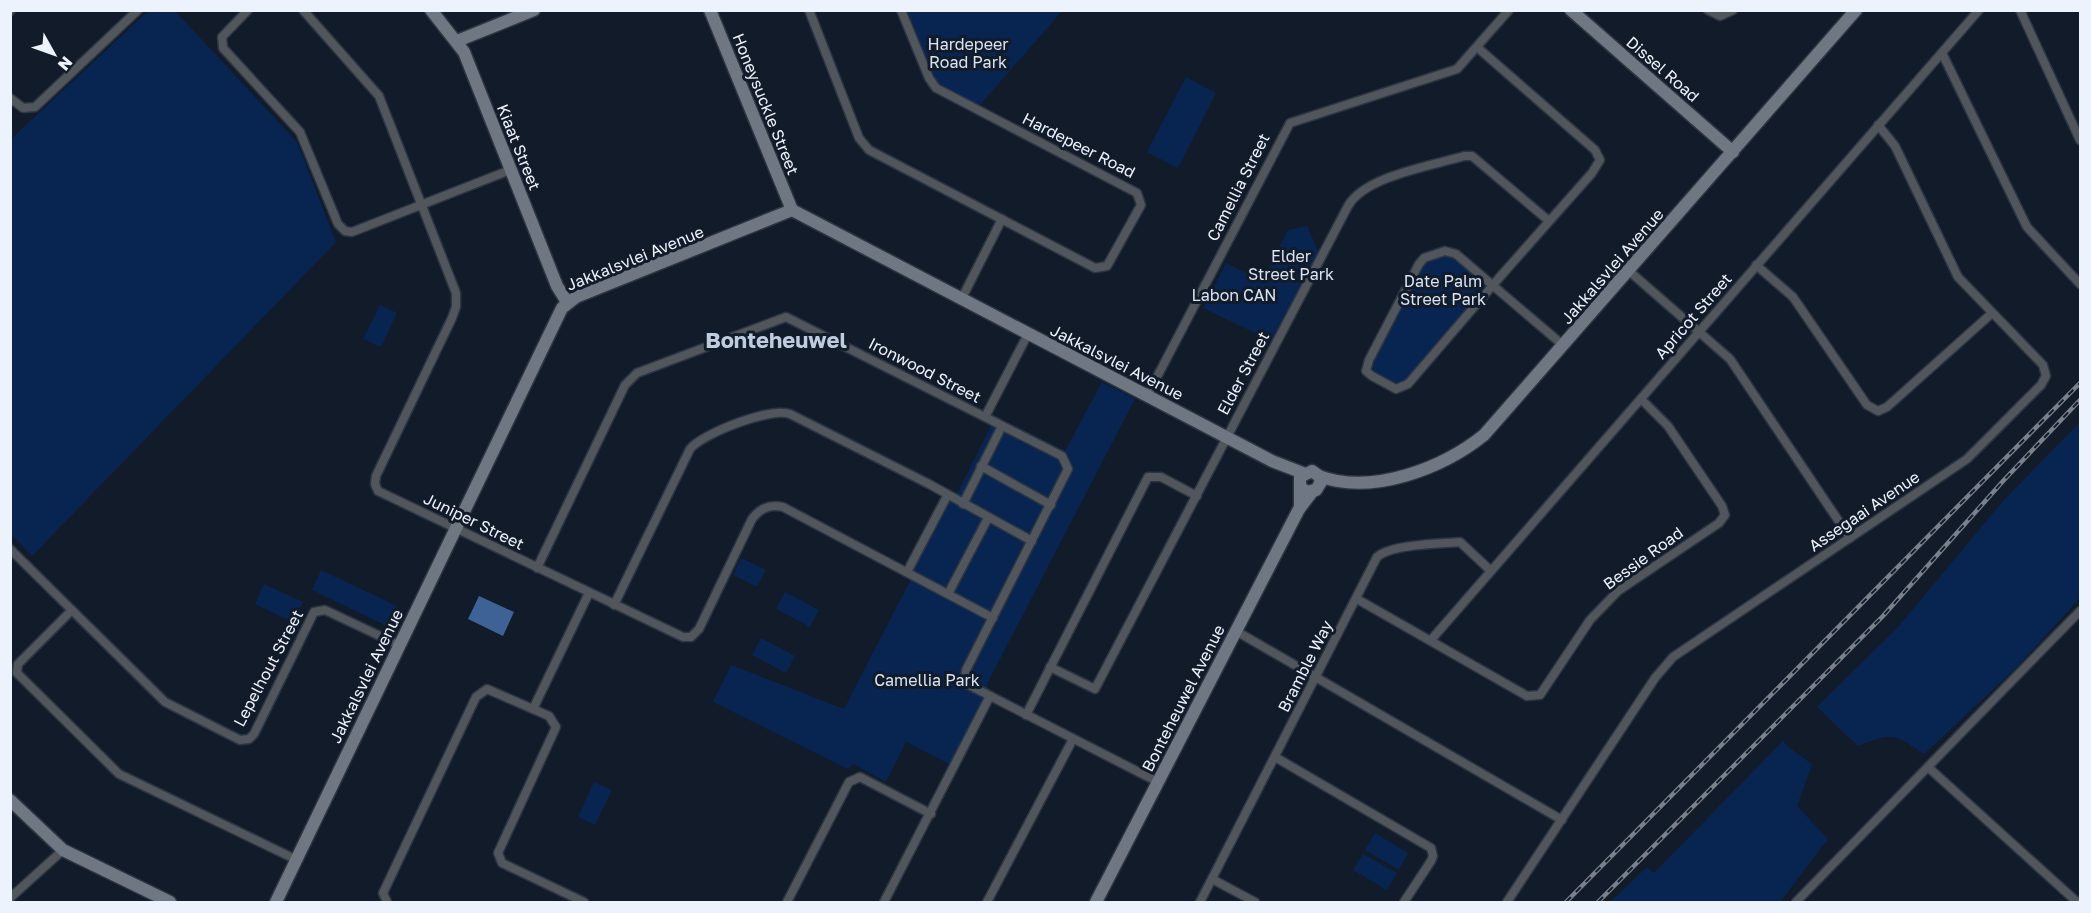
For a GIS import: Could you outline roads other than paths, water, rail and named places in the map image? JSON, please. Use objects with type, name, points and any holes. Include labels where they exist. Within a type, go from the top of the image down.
[{"type":"street","points":[[10,98],[23,108],[35,107],[138,10]]},
{"type":"street","points":[[248,10],[222,37],[223,48],[300,132],[340,228],[352,232],[510,170]]},
{"type":"street","name":"Juniper Street","points":[[303,10],[376,90],[454,288],[456,307],[375,484],[381,493],[679,636],[694,635],[699,629],[752,519],[758,512],[771,506],[783,507],[907,572]]},
{"type":"street","name":"Kiaat Street","points":[[431,10],[457,41],[468,61],[556,286],[567,302]]},
{"type":"street","points":[[457,41],[534,10]]},
{"type":"street","name":"Honeysuckle Street","points":[[710,10],[792,210]]},
{"type":"street","points":[[809,10],[865,147],[1002,219],[961,300]]},
{"type":"street","name":"Hardepeer Road","points":[[901,10],[929,78],[936,88],[1134,191],[1141,202],[1112,262],[1102,268],[1095,268],[1002,219]]},
{"type":"street","name":"Camellia Street","points":[[1147,396],[1290,123],[1452,72],[1463,65],[1509,10]]},
{"type":"street","name":"Dissel Road","points":[[1571,10],[1733,152]]},
{"type":"street","points":[[1708,10],[1720,16],[1733,10]]},
{"type":"street","name":"Jakkalsvlei Avenue","points":[[276,903],[554,322],[567,302],[792,210],[1277,463],[1309,483],[1391,479],[1419,472],[1464,450],[1491,429],[1856,10]]},
{"type":"street","name":"Apricot Street","points":[[1431,640],[1979,10]]},
{"type":"street","points":[[2020,10],[2080,140]]},
{"type":"street","points":[[468,61],[473,42],[486,30]]},
{"type":"street","points":[[1478,48],[1599,155],[1600,160],[1592,173],[1549,221],[1493,285],[1404,387],[1396,389],[1372,376],[1366,370],[1415,269],[1424,258],[1451,251],[1493,285],[1564,346]]},
{"type":"street","points":[[1942,53],[2030,231],[2080,285]]},
{"type":"street","name":"Assegaai Avenue","points":[[1507,903],[1655,678],[1673,657],[1967,459],[2041,385],[2046,376],[2043,365],[1991,314],[1958,277],[1895,146],[1878,125]]},
{"type":"street","name":"Elder Street","points":[[1050,667],[1095,689],[1348,206],[1359,191],[1374,183],[1464,156],[1472,156],[1549,221]]},
{"type":"street","points":[[1756,266],[1793,297],[1867,405],[1878,411],[1887,407],[1991,314]]},
{"type":"street","points":[[1629,271],[1735,366],[1850,538]]},
{"type":"street","name":"Ironwood Street","points":[[537,568],[630,377],[777,319],[794,319],[985,417],[1028,334]]},
{"type":"street","name":"Bessie Road","points":[[1357,599],[1527,696],[1536,697],[1544,690],[1590,620],[1618,591],[1723,520],[1725,515],[1722,506],[1663,419],[1642,400]]},
{"type":"street","points":[[614,605],[690,449],[702,438],[767,413],[780,411],[790,414],[1032,541]]},
{"type":"street","points":[[985,417],[1062,456],[1066,462],[1066,476],[966,670],[964,678],[972,688],[1158,782]]},
{"type":"street","points":[[963,504],[1002,426]]},
{"type":"street","points":[[981,466],[1051,505]]},
{"type":"street","points":[[1026,715],[1148,477],[1161,477],[1197,496]]},
{"type":"street","name":"Bonteheuwel Avenue","points":[[1096,903],[1299,509],[1309,483]]},
{"type":"street","points":[[947,496],[907,572],[993,618]]},
{"type":"street","points":[[948,594],[988,518]]},
{"type":"street","name":"Bramble Way","points":[[1200,903],[1377,557],[1382,553],[1460,542],[1491,571]]},
{"type":"street","name":"Lepelhout Street","points":[[11,549],[168,704],[243,740],[254,734],[314,612],[321,609],[328,611],[399,645]]},
{"type":"street","points":[[533,709],[589,593]]},
{"type":"street","points":[[72,610],[18,664],[17,673],[119,774],[297,860]]},
{"type":"street","points":[[1796,903],[2080,611]]},
{"type":"street","points":[[1236,632],[1562,820]]},
{"type":"street","points":[[387,903],[383,893],[477,694],[491,689],[552,718],[556,730],[498,853],[502,863],[570,900],[584,903]]},
{"type":"street","points":[[884,903],[990,696]]},
{"type":"street","points":[[987,903],[1072,739]]},
{"type":"street","points":[[1275,757],[1431,848],[1431,861],[1404,903]]},
{"type":"street","points":[[1929,768],[2077,903]]},
{"type":"street","points":[[787,903],[849,782],[860,777],[931,814]]},
{"type":"street","points":[[10,800],[63,850],[170,903]]},
{"type":"street","points":[[10,898],[63,850]]},
{"type":"street","points":[[1212,879],[1255,903]]},
{"type":"railway","points":[[1566,902],[2080,383]]},
{"type":"railway","points":[[1598,902],[1883,616],[2004,480],[2080,400]]},
{"type":"district","name":"Bonteheuwel","points":[[776,340]]},
{"type":"park label","name":"Hardepeer Road Park","points":[[968,53]]},
{"type":"park label","name":"Elder Street Park","points":[[1291,265]]},
{"type":"park label","name":"Date Palm Street Park","points":[[1443,290]]},
{"type":"park label","name":"Labon CAN","points":[[1234,295]]},
{"type":"park label","name":"Camellia Park","points":[[927,680]]}]
